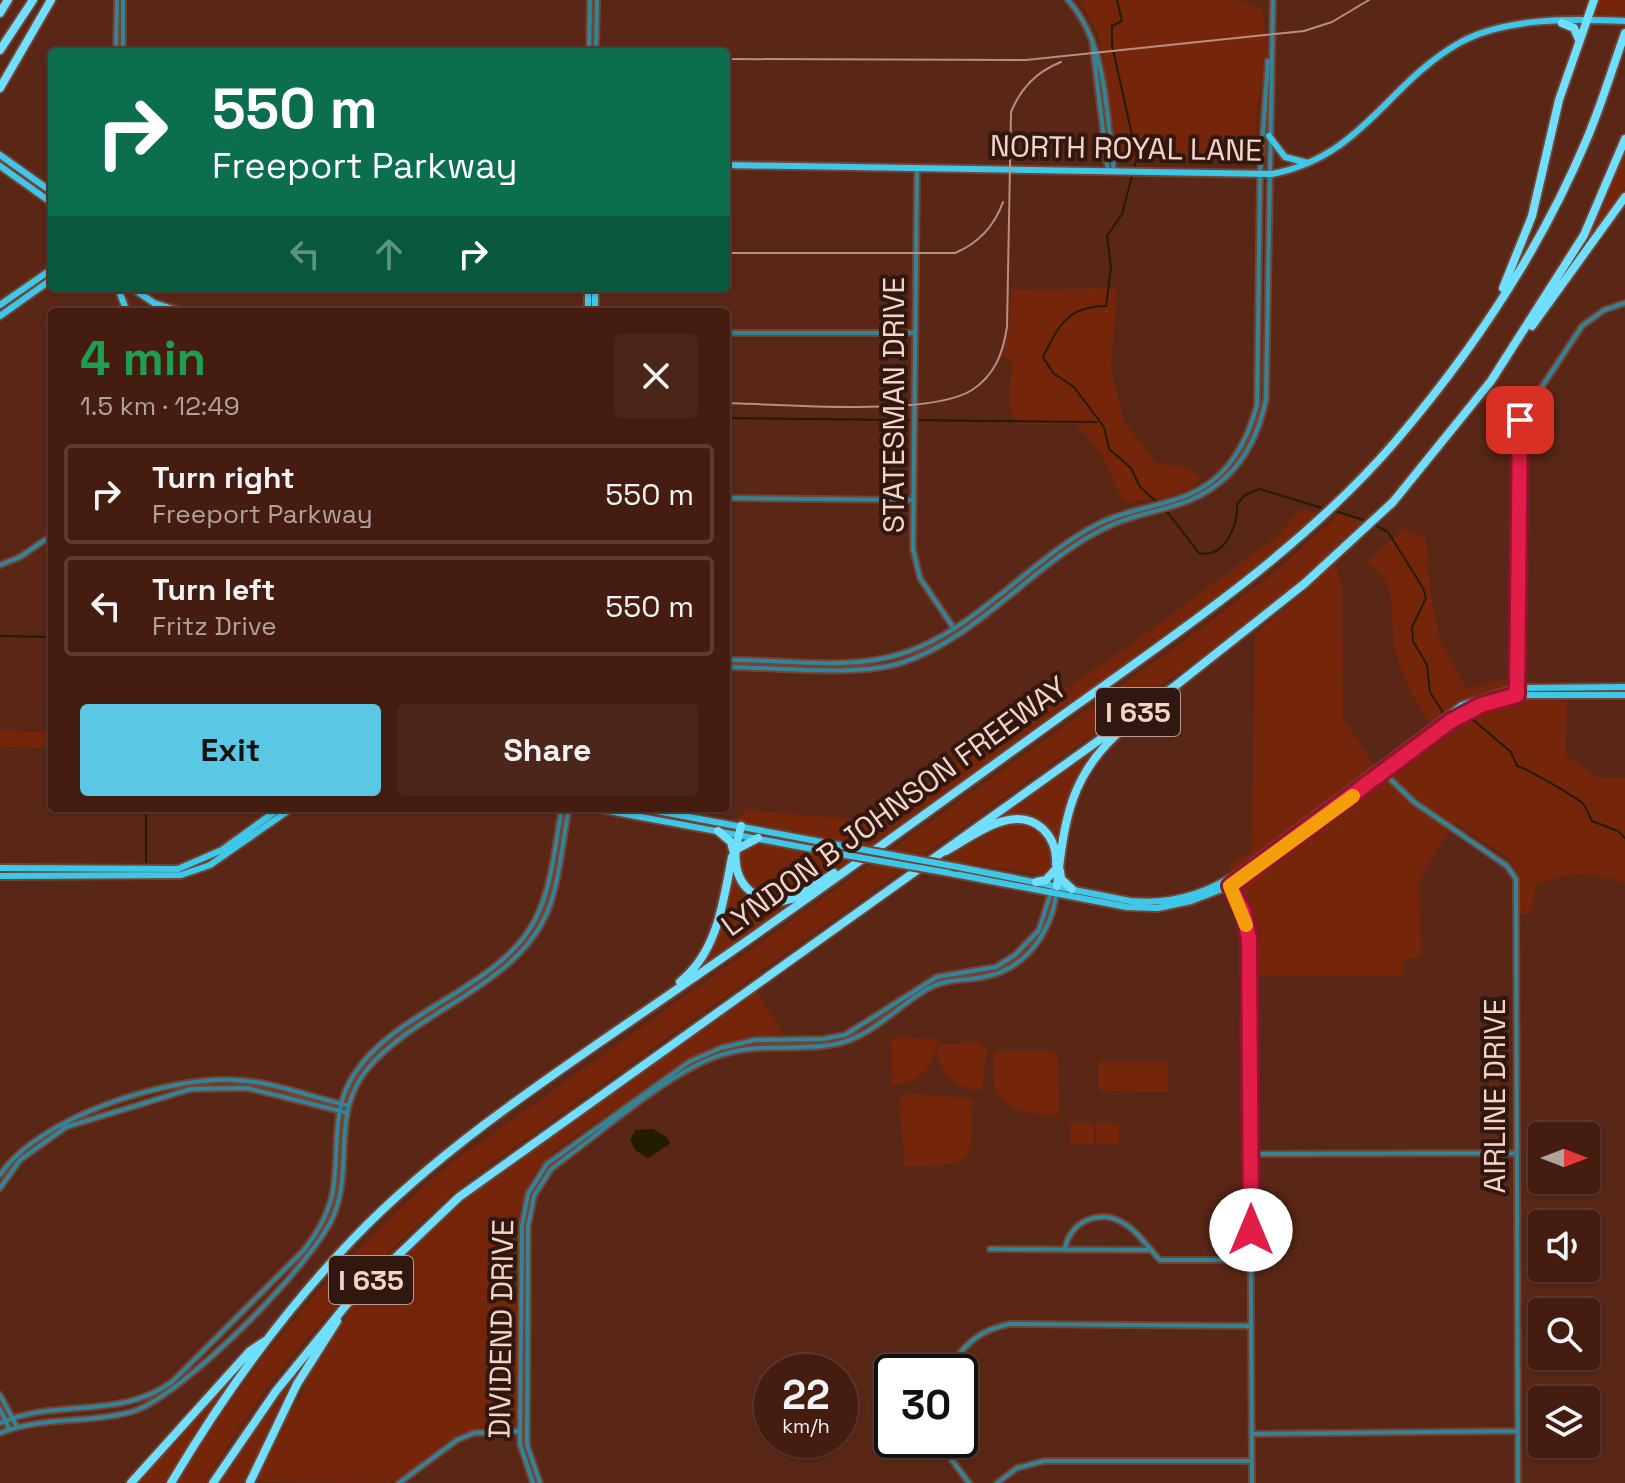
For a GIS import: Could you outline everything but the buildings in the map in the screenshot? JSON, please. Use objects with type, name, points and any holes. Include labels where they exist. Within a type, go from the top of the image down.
[{"type":"highway","points":[[0,13],[8,0]]},
{"type":"highway","points":[[0,42],[27,0]]},
{"type":"highway","points":[[0,50],[33,0]]},
{"type":"highway","points":[[0,88],[51,0]]},
{"type":"highway","points":[[1466,351],[1506,282],[1525,237],[1559,100],[1594,0]]},
{"type":"highway","points":[[1562,23],[1577,32],[1578,43]]},
{"type":"highway","name":"LYNDON B JOHNSON FREEWAY","points":[[171,1483],[238,1380],[319,1275],[386,1206],[481,1130],[626,1025],[1221,602],[1317,523],[1394,443],[1466,351],[1514,279],[1570,176],[1623,37]]},
{"type":"highway","name":"LYNDON B JOHNSON FREEWAY","points":[[213,1483],[276,1391],[347,1304],[435,1217],[485,1176],[1175,686],[1304,584],[1393,502],[1491,381],[1584,235],[1625,139]]},
{"type":"highway","points":[[1491,381],[1625,197]]},
{"type":"highway","points":[[1054,890],[1073,798],[1087,764],[1104,744],[1175,686]]},
{"type":"highway","points":[[911,871],[1000,822],[1014,818],[1029,820],[1047,833],[1056,852],[1057,870],[1072,889]]},
{"type":"highway","points":[[718,831],[726,835],[734,850],[737,870],[745,887],[764,900],[779,901],[801,893],[916,821]]},
{"type":"highway","points":[[626,1025],[687,976],[703,957],[716,930],[738,830]]},
{"type":"highway","points":[[734,850],[758,838]]},
{"type":"highway","points":[[1036,882],[1046,880],[1057,870]]},
{"type":"highway","points":[[252,1483],[297,1384],[347,1304]]},
{"type":"highway","points":[[131,1483],[250,1351],[275,1334]]},
{"type":"main road","name":"NORTH ROYAL LANE","points":[[730,165],[1269,174],[1312,163],[1349,141],[1442,53],[1475,35],[1525,25],[1586,20],[1625,21]]},
{"type":"main road","points":[[1269,136],[1285,157],[1312,163]]},
{"type":"main road","points":[[0,155],[48,199]]},
{"type":"main road","points":[[0,166],[48,190]]},
{"type":"main road","points":[[0,305],[48,272]]},
{"type":"main road","points":[[0,316],[48,282]]},
{"type":"main road","points":[[138,292],[154,303],[170,308]]},
{"type":"main road","points":[[615,812],[718,831],[738,830],[758,838],[1054,890],[1112,905],[1182,904],[1229,883],[1427,735],[1478,702],[1517,691],[1625,687]]},
{"type":"main road","points":[[1517,691],[1625,695]]},
{"type":"main road","points":[[0,876],[171,876],[200,871],[276,812]]},
{"type":"main road","points":[[659,812],[738,830],[1036,882],[1054,890],[1072,889],[1150,905]]},
{"type":"main road","points":[[0,868],[165,870],[187,867],[217,857]]},
{"type":"street","points":[[116,48],[120,0]]},
{"type":"street","points":[[120,0],[123,48]]},
{"type":"street","points":[[589,48],[590,0]]},
{"type":"street","points":[[596,48],[597,0]]},
{"type":"street","points":[[1068,0],[1086,23],[1096,47],[1111,172]]},
{"type":"street","points":[[730,660],[873,661],[913,651],[955,630],[1100,530],[1192,497],[1210,486],[1244,455],[1259,427],[1266,399],[1269,58],[1273,0]]},
{"type":"street","points":[[1092,40],[1094,84],[1111,172]]},
{"type":"street","points":[[1210,486],[1240,450],[1257,405],[1260,174],[1265,69],[1269,58]]},
{"type":"street","points":[[1094,84],[1102,83]]},
{"type":"street","name":"STATESMAN DRIVE","points":[[917,167],[914,428],[917,569],[929,594],[955,630]]},
{"type":"street","points":[[1517,691],[1520,420],[1582,326],[1604,310],[1625,303]]},
{"type":"street","points":[[730,333],[915,333]]},
{"type":"street","points":[[730,667],[881,667],[925,654],[1099,523],[1192,497]]},
{"type":"street","points":[[730,498],[914,500]]},
{"type":"street","points":[[0,565],[48,537]]},
{"type":"street","points":[[1020,580],[1024,585]]},
{"type":"street","name":"AIRLINE DRIVE","points":[[1382,769],[1414,802],[1515,875],[1518,1483]]},
{"type":"street","points":[[3,1421],[13,1417],[131,1404],[172,1382],[304,1250],[319,1230],[333,1191],[339,1107],[356,1071],[382,1043],[498,961],[522,940],[543,901],[561,812]]},
{"type":"street","points":[[0,1433],[17,1427],[134,1412],[160,1400],[184,1383],[306,1262],[321,1241],[340,1195],[345,1112],[360,1078],[379,1056],[509,962],[535,934],[555,886],[568,812]]},
{"type":"street","points":[[1229,883],[1243,911],[1249,939],[1252,1483]]},
{"type":"street","name":"DIVIDEND DRIVE","points":[[540,1483],[529,1456],[527,1431],[531,1206],[538,1187],[551,1169],[707,1060],[756,1046],[823,1045],[847,1041],[938,980],[987,970],[1015,955],[1039,930],[1054,890]]},
{"type":"street","name":"DIVIDEND DRIVE","points":[[533,1483],[522,1458],[520,1431],[525,1205],[532,1184],[547,1164],[704,1054],[755,1040],[835,1037],[855,1031],[892,1010]]},
{"type":"street","points":[[234,1080],[234,1087]]},
{"type":"street","points":[[0,1175],[20,1150],[40,1134],[71,1117],[180,1083],[234,1080],[268,1085],[339,1107],[345,1112]]},
{"type":"street","points":[[0,1188],[20,1160],[38,1144],[66,1127],[191,1089],[234,1087],[339,1107],[347,1105]]},
{"type":"street","points":[[103,1108],[105,1114]]},
{"type":"street","points":[[597,1127],[601,1133]]},
{"type":"street","points":[[1251,1154],[1516,1153]]},
{"type":"street","points":[[1065,1250],[1066,1237],[1077,1224],[1102,1219],[1126,1224],[1160,1260],[1251,1260]]},
{"type":"street","points":[[990,1249],[1150,1250]]},
{"type":"street","points":[[959,1354],[976,1336],[1010,1324],[1251,1326]]},
{"type":"street","points":[[0,1395],[17,1427]]},
{"type":"street","points":[[0,1409],[9,1429]]},
{"type":"street","points":[[399,1483],[457,1440],[474,1433],[527,1431]]},
{"type":"street","points":[[1252,1434],[1517,1431]]},
{"type":"street","points":[[952,1458],[969,1483]]},
{"type":"street","points":[[997,1483],[1017,1468],[1044,1461],[1252,1461]]},
{"type":"shaded area","points":[[1079,0],[1235,0],[1261,8],[1269,51],[1257,105],[1256,160],[1119,159],[1098,32]]},
{"type":"shaded area","points":[[1597,0],[1625,0],[1625,16],[1595,14]]},
{"type":"shaded area","points":[[1625,151],[1625,188],[1579,253]]},
{"type":"shaded area","points":[[1117,288],[1111,371],[1124,422],[1157,464],[1189,467],[1200,479],[1176,494],[1123,502],[1102,455],[1076,424],[1015,424],[1009,407],[1012,362],[1002,357],[1009,330],[1011,290]]},
{"type":"shaded area","points":[[1301,509],[1322,514],[1315,520],[1306,519],[1310,525],[1170,635],[856,858],[815,884],[783,897],[764,896],[750,886],[742,871],[739,853],[750,843],[841,856],[843,842],[736,820],[748,810],[873,821],[1137,640],[1276,537]]},
{"type":"shaded area","points":[[1341,513],[1364,523],[1303,579],[1215,647],[468,1180],[393,1247],[323,1320],[260,1398],[205,1483],[178,1483],[236,1394],[300,1312],[372,1237],[450,1164],[1198,631],[1275,572]]},
{"type":"shaded area","points":[[1403,529],[1426,537],[1430,590],[1440,641],[1467,689],[1505,678],[1511,698],[1567,702],[1565,754],[1598,778],[1625,778],[1625,883],[1590,874],[1559,877],[1535,886],[1531,914],[1520,914],[1519,874],[1507,857],[1454,822],[1420,879],[1421,958],[1404,958],[1404,976],[1258,976],[1249,904],[1229,866],[1252,850],[1255,634],[1335,564],[1342,584],[1343,719],[1383,778],[1440,736],[1419,707],[1404,676],[1396,653],[1389,591],[1385,580],[1367,562]]},
{"type":"shaded area","points":[[0,731],[48,732],[48,748],[0,747]]},
{"type":"shaded area","points":[[1103,741],[1078,775],[1059,863],[1053,839],[1022,816],[984,825]]},
{"type":"shaded area","points":[[1010,821],[1030,824],[1047,839],[1052,861],[1045,875],[945,860],[997,825]]},
{"type":"shaded area","points":[[732,863],[761,901],[808,893],[690,978],[706,957]]},
{"type":"shaded area","points":[[756,990],[784,1035],[739,1041],[684,1063],[570,1140],[538,1169],[525,1192],[518,1222],[516,1256],[519,1398],[516,1426],[455,1437],[399,1479],[389,1483],[262,1482],[257,1472],[279,1426],[306,1389],[300,1383],[351,1309],[419,1239],[491,1178]]},
{"type":"shaded area","points":[[894,1037],[937,1039],[933,1058],[924,1072],[910,1081],[892,1085],[891,1041]]},
{"type":"shaded area","points":[[979,1042],[987,1049],[982,1091],[956,1083],[944,1072],[938,1055],[938,1045]]},
{"type":"shaded area","points":[[996,1051],[1053,1051],[1058,1056],[1059,1115],[1028,1112],[1006,1102],[994,1083]]},
{"type":"shaded area","points":[[1099,1061],[1168,1061],[1168,1092],[1099,1091]]},
{"type":"shaded area","points":[[906,1093],[972,1099],[971,1138],[964,1158],[944,1165],[905,1166],[899,1100]]},
{"type":"shaded area","points":[[1070,1123],[1093,1123],[1093,1144],[1070,1144]]},
{"type":"shaded area","points":[[1096,1123],[1119,1123],[1119,1144],[1096,1144]]},
{"type":"shaded area","points":[[653,1129],[668,1138],[670,1144],[648,1158],[635,1150],[630,1139],[636,1130]]},
{"type":"shaded area","points":[[317,1347],[265,1437],[246,1483],[219,1483],[278,1395]]},
{"type":"shaded area","points":[[235,1373],[164,1483],[135,1483]]},
{"type":"waterway","points":[[1117,0],[1122,21],[1112,26],[1112,45],[1137,157],[1122,214],[1107,236],[1111,267],[1106,306],[1073,314],[1060,327],[1043,357],[1053,373],[1074,387],[1104,427],[1109,449],[1131,468],[1140,487],[1159,504]]},
{"type":"waterway","points":[[730,418],[1097,422]]},
{"type":"waterway","points":[[1164,508],[1199,553],[1216,551],[1223,545],[1236,521],[1237,504],[1245,495],[1260,489],[1325,509]]},
{"type":"waterway","points":[[1335,511],[1367,521]]},
{"type":"waterway","points":[[1373,524],[1388,532],[1423,588],[1426,598],[1412,627],[1413,641],[1427,665],[1430,692],[1444,714]]},
{"type":"waterway","points":[[0,636],[48,637]]},
{"type":"waterway","points":[[1462,718],[1472,719],[1511,752],[1517,766],[1572,796],[1584,806],[1592,821],[1618,831],[1625,838]]},
{"type":"waterway","points":[[146,812],[146,862]]},
{"type":"railway","points":[[730,59],[1026,60],[1304,31],[1332,22],[1369,0]]},
{"type":"railway","points":[[730,403],[854,407],[924,404],[972,390],[987,377],[1000,354],[1007,327],[1011,112],[1030,82],[1061,62]]},
{"type":"railway","points":[[730,253],[955,253],[985,233],[1003,202]]},
{"type":"slow traffic","points":[[1246,925],[1230,886],[1353,796]]},
{"type":"route","points":[[1251,1230],[1249,939],[1243,911],[1230,886],[1451,721],[1481,705],[1517,695],[1520,420]]}]
